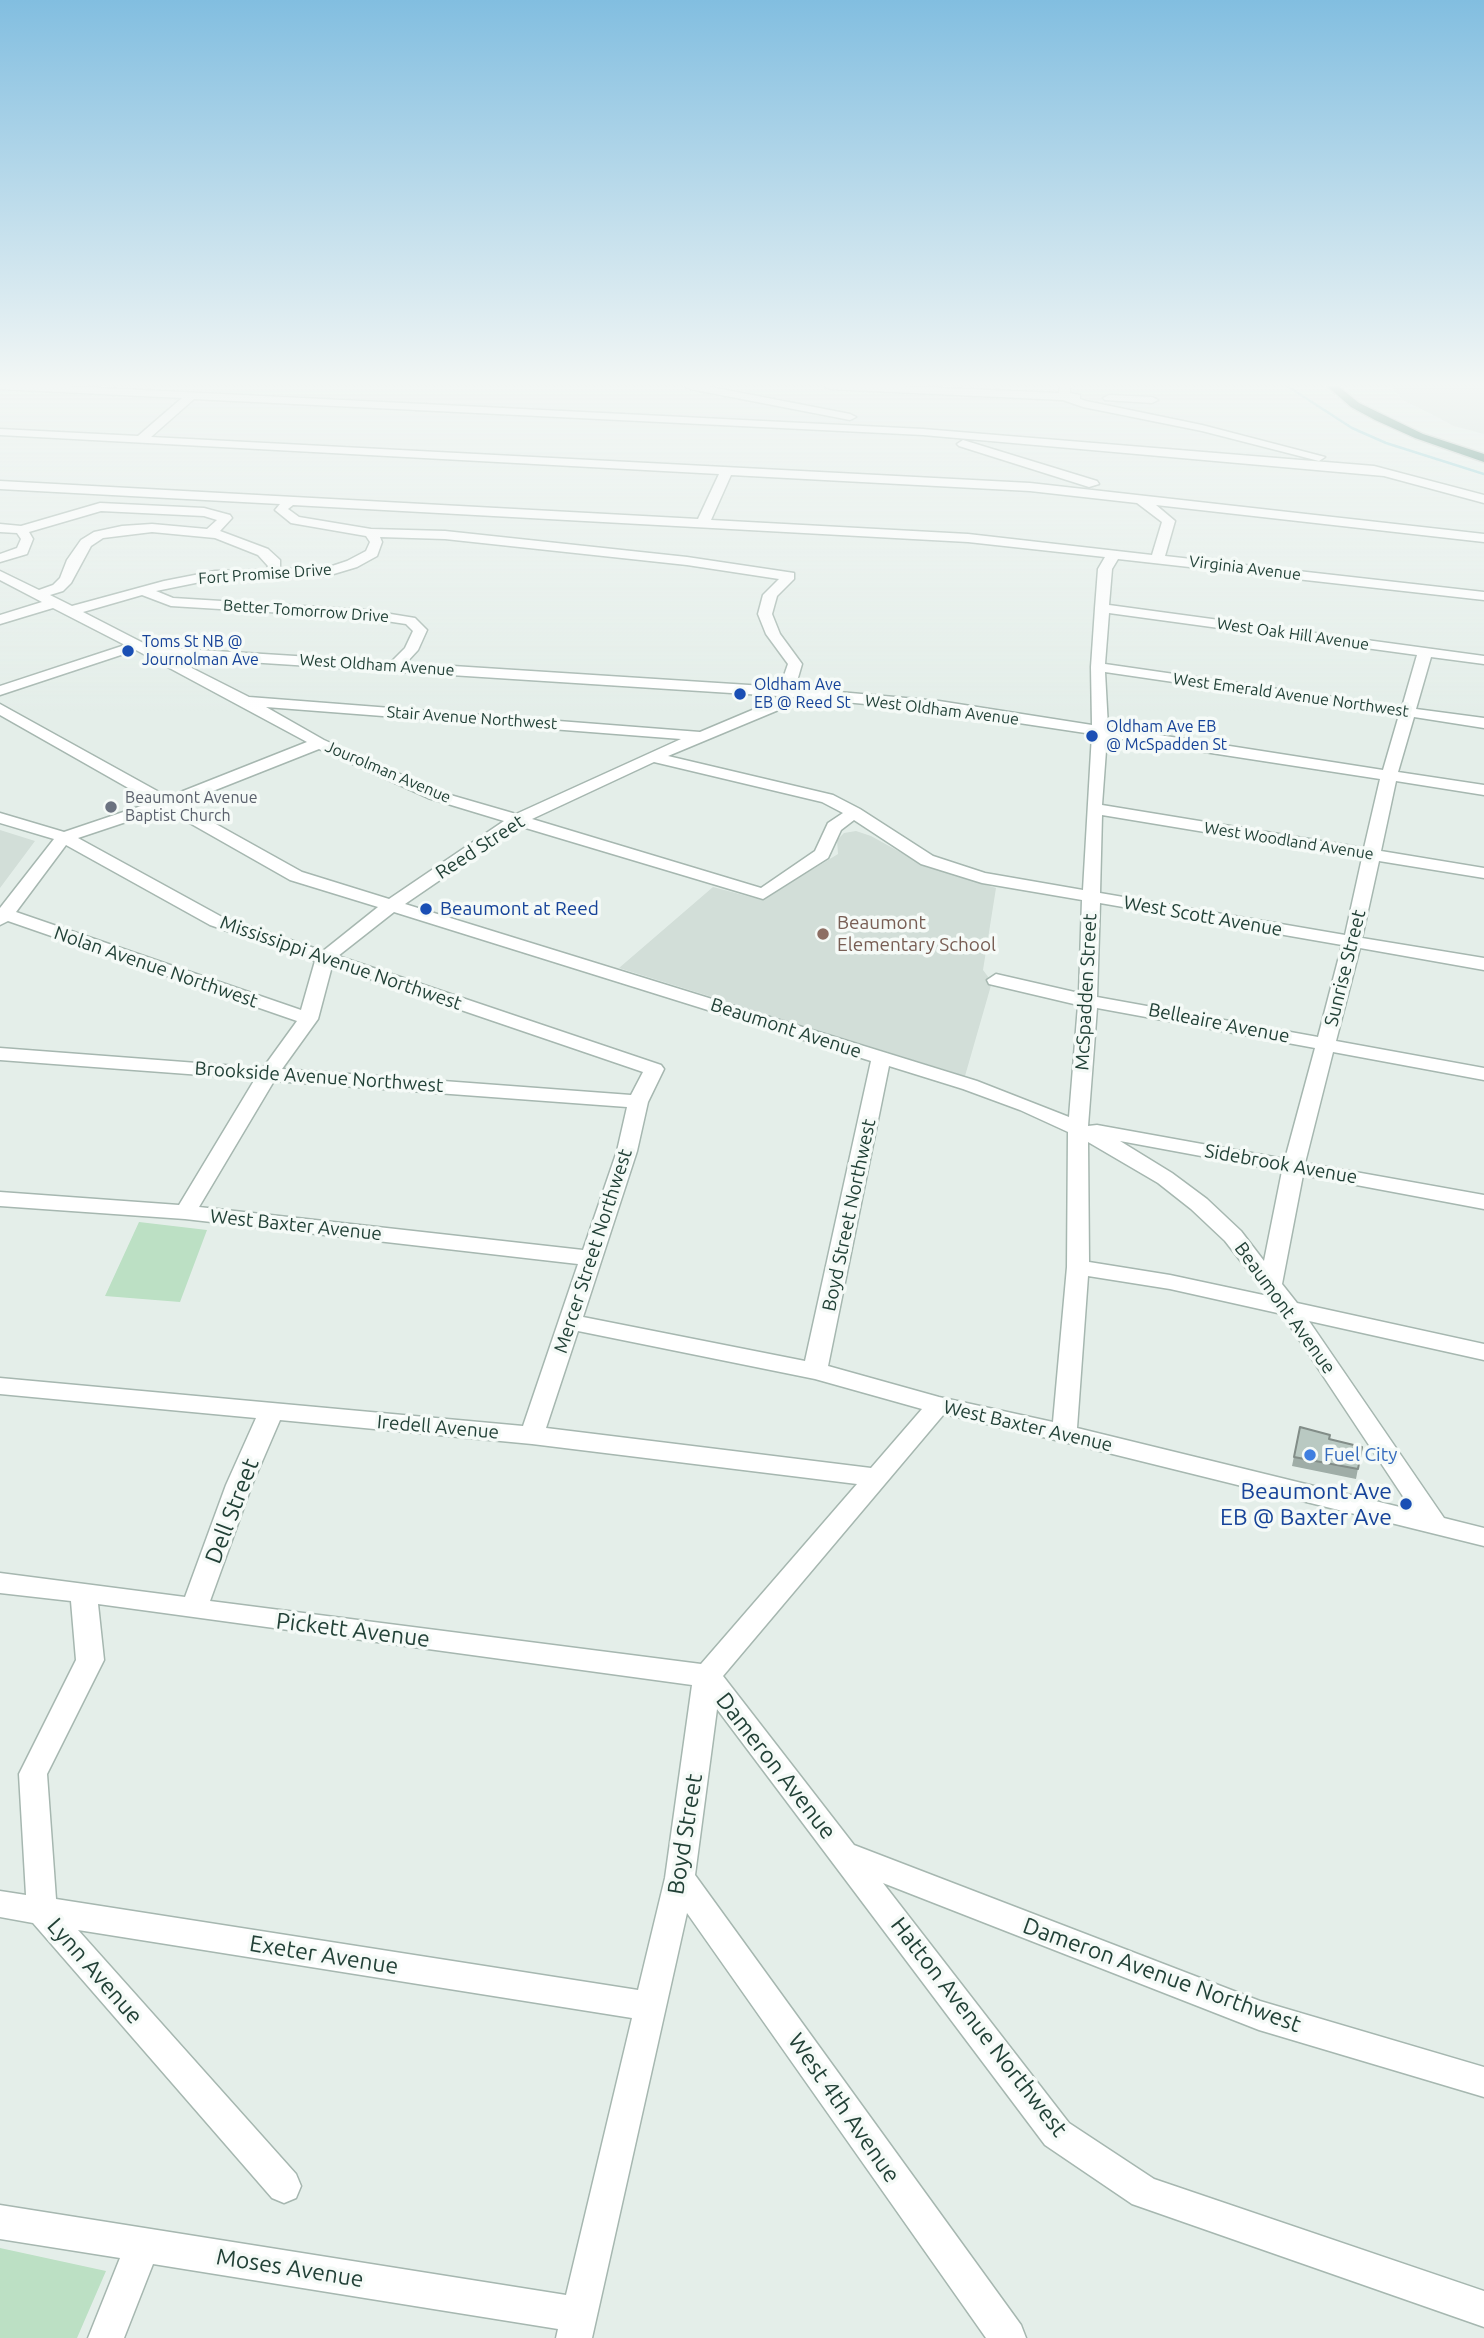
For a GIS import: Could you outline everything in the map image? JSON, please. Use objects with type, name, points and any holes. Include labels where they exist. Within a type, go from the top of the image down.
[{"type":"street","name":"Virginia Avenue","points":[[195,495],[968,538],[1484,596]]},
{"type":"street","points":[[702,525],[716,495]]},
{"type":"street","points":[[1106,495],[1484,538]]},
{"type":"street","points":[[1129,495],[1142,499],[1169,521],[1158,558]]},
{"type":"street","points":[[290,500],[281,510],[295,520],[371,533],[444,535],[687,561],[789,576],[770,595],[765,614],[773,634],[795,664],[787,692]]},
{"type":"street","points":[[0,528],[22,530],[100,507],[204,512],[226,518],[211,533]]},
{"type":"street","points":[[38,595],[58,588],[66,580],[74,560],[86,543],[99,535],[152,528],[211,533],[231,538],[264,552],[273,560],[275,566],[271,573]]},
{"type":"street","points":[[0,558],[22,551],[27,539],[22,530]]},
{"type":"street","name":"Fort Promise Drive","points":[[71,611],[178,582],[215,575],[325,573],[352,564],[375,549],[376,542],[371,533]]},
{"type":"street","name":"McSpadden Street","points":[[1063,1433],[1079,1267],[1078,1127],[1088,999],[1094,809],[1100,732],[1098,667],[1105,569],[1114,554]]},
{"type":"street","name":"Jourolman Avenue","points":[[0,575],[245,701],[319,743],[434,795],[763,894],[822,854],[834,827],[853,812]]},
{"type":"street","name":"Better Tomorrow Drive","points":[[145,592],[171,602],[366,614],[410,621],[420,630],[411,650],[396,666]]},
{"type":"street","points":[[0,620],[53,603]]},
{"type":"street","name":"West Oak Hill Avenue","points":[[1102,608],[1484,660]]},
{"type":"street","points":[[0,691],[140,648]]},
{"type":"street","name":"West Oldham Avenue","points":[[140,648],[787,692],[939,706],[1484,790]]},
{"type":"street","name":"Sunrise Street","points":[[1271,1285],[1294,1166],[1352,942],[1389,776],[1425,652]]},
{"type":"street","name":"West Emerald Avenue Northwest","points":[[1098,667],[1484,723]]},
{"type":"street","name":"Reed Street","points":[[325,958],[392,905],[517,820],[652,757],[783,703],[787,692]]},
{"type":"street","name":"Stair Avenue Northwest","points":[[245,701],[700,736]]},
{"type":"street","name":"Beaumont Avenue","points":[[0,709],[164,804],[296,876],[970,1085],[1078,1127],[1165,1178],[1199,1204],[1233,1236],[1289,1308],[1436,1527]]},
{"type":"street","points":[[2,917],[64,837],[164,804],[319,743]]},
{"type":"street","name":"West Scott Avenue","points":[[652,757],[827,798],[928,860],[982,878],[1484,964]]},
{"type":"street","name":"West Woodland Avenue","points":[[1094,809],[1484,873]]},
{"type":"street","name":"Mississippi Avenue Northwest","points":[[0,818],[64,837],[216,921],[654,1069]]},
{"type":"street","name":"Nolan Avenue Northwest","points":[[2,917],[308,1019]]},
{"type":"street","points":[[185,1212],[269,1073],[308,1019],[325,958]]},
{"type":"street","name":"Belleaire Avenue","points":[[996,981],[1056,995],[1484,1074]]},
{"type":"street","name":"Brookside Avenue Northwest","points":[[0,1054],[638,1102]]},
{"type":"street","name":"Boyd Street Northwest","points":[[815,1371],[881,1059]]},
{"type":"street","name":"Mercer Street Northwest","points":[[532,1435],[627,1151],[638,1102],[654,1069]]},
{"type":"street","name":"Sidebrook Avenue","points":[[1078,1127],[1484,1202]]},
{"type":"street","name":"West Baxter Avenue","points":[[0,1199],[185,1212],[591,1258]]},
{"type":"street","points":[[1079,1267],[1170,1282],[1484,1352]]},
{"type":"street","name":"West Baxter Avenue","points":[[570,1322],[815,1371],[939,1405],[1484,1537]]},
{"type":"street","name":"Iredell Avenue","points":[[0,1386],[532,1435],[874,1477]]},
{"type":"street","points":[[707,1676],[874,1477],[939,1405]]},
{"type":"street","name":"Dell Street","points":[[194,1609],[239,1485],[271,1412]]},
{"type":"street","name":"Pickett Avenue","points":[[0,1583],[707,1676]]},
{"type":"street","name":"Lynn Avenue","points":[[83,1592],[90,1660],[33,1774],[42,1911],[285,2186]]},
{"type":"street","name":"Dameron Avenue","points":[[707,1676],[845,1856]]},
{"type":"street","name":"Boyd Street","points":[[576,2326],[680,1878],[707,1676]]},
{"type":"street","name":"Dameron Avenue Northwest","points":[[845,1856],[1259,2015],[1484,2082]]},
{"type":"street","name":"Hatton Avenue Northwest","points":[[845,1856],[1057,2134],[1144,2192],[1484,2309]]},
{"type":"street","name":"West 4th Avenue","points":[[680,1878],[1008,2338]]},
{"type":"street","name":"Exeter Avenue","points":[[0,1904],[649,2006]]},
{"type":"street","name":"Moses Avenue","points":[[0,2222],[143,2244],[576,2326]]},
{"type":"street","points":[[106,2338],[143,2244]]},
{"type":"shaded area","points":[[0,830],[35,841],[0,888]]},
{"type":"shaded area","name":"Beaumont Elementary School","points":[[856,831],[871,836],[927,867],[996,888],[983,970],[992,982],[965,1076],[619,968],[713,887],[762,900],[838,854],[837,840],[844,833]]},
{"type":"green space","points":[[139,1222],[207,1230],[180,1302],[105,1296]]},
{"type":"green space","points":[[0,2248],[106,2271],[77,2338],[0,2338]]},
{"type":"building","points":[[1300,1427],[1330,1435],[1329,1439],[1362,1447],[1358,1469],[1294,1457]]},
{"type":"place","name":"Toms St NB @ Journolman Ave","points":[[128,651]]},
{"type":"place","name":"Oldham Ave EB @ Reed St","points":[[740,694]]},
{"type":"place","name":"Oldham Ave EB @ McSpadden St","points":[[1092,736]]},
{"type":"place","name":"Beaumont Avenue Baptist Church","points":[[111,807]]},
{"type":"place","name":"Beaumont at Reed","points":[[426,909]]},
{"type":"place","name":"Beaumont Elementary School","points":[[823,934]]},
{"type":"place","name":"Fuel City","points":[[1310,1455]]},
{"type":"place","name":"Beaumont Ave EB @ Baxter Ave","points":[[1406,1504]]}]
